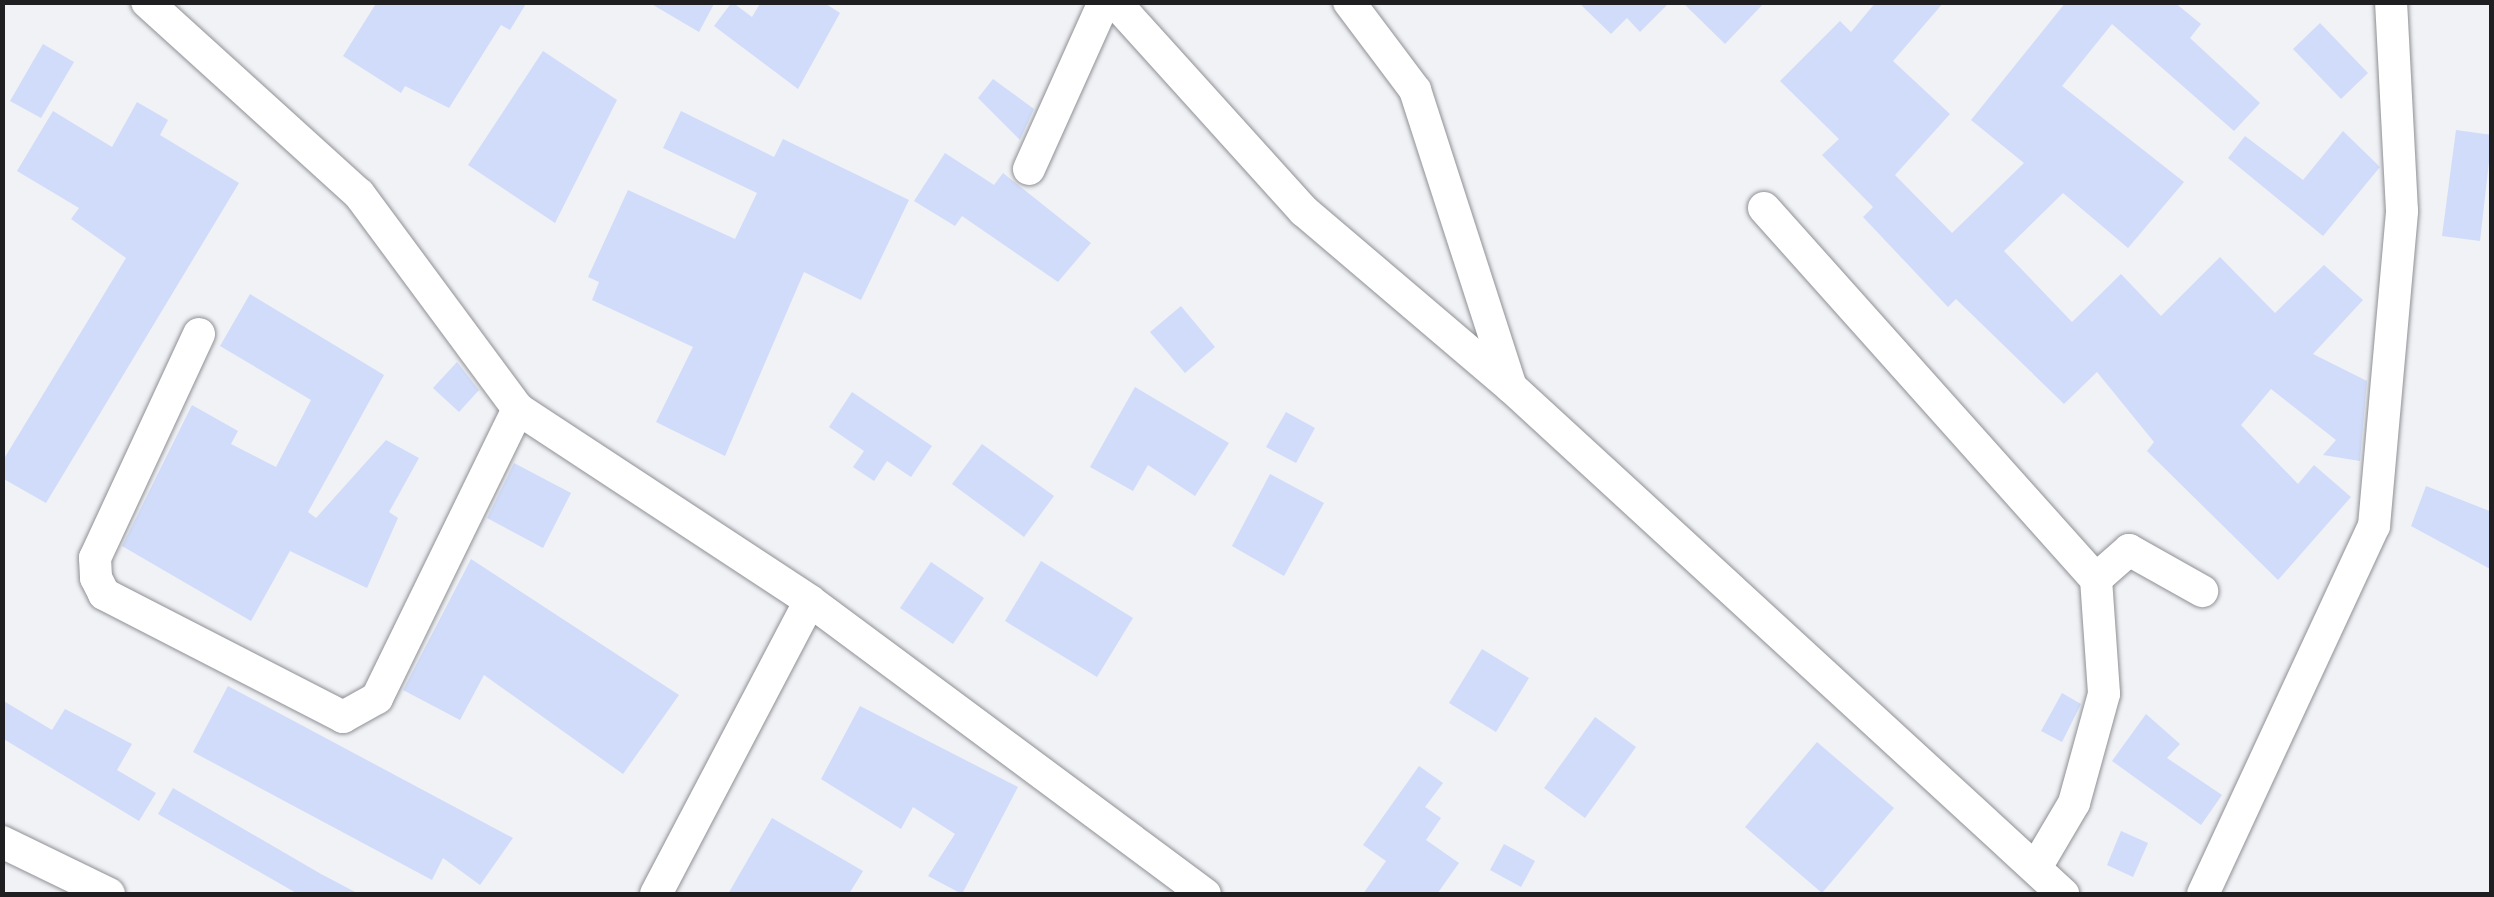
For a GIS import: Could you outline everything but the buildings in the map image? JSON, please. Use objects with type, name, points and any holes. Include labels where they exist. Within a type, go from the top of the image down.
[{"type":"street","points":[[147,2],[360,194],[518,409],[810,601],[1205,894]]},
{"type":"street","points":[[1030,169],[1104,2]]},
{"type":"street","points":[[1115,2],[1304,211],[1511,387],[2038,864],[2063,894]]},
{"type":"street","points":[[1349,2],[1416,90],[1511,387]]},
{"type":"street","points":[[2203,894],[2374,526],[2402,211],[2392,2]]},
{"type":"street","points":[[1764,208],[2096,579],[2104,694],[2074,803],[2038,864]]},
{"type":"street","points":[[198,334],[95,558],[96,578],[104,594],[344,717],[377,698],[518,409]]},
{"type":"street","points":[[2096,579],[2129,550],[2202,591]]},
{"type":"street","points":[[656,894],[810,601]]},
{"type":"street","points":[[2,842],[110,894]]}]
